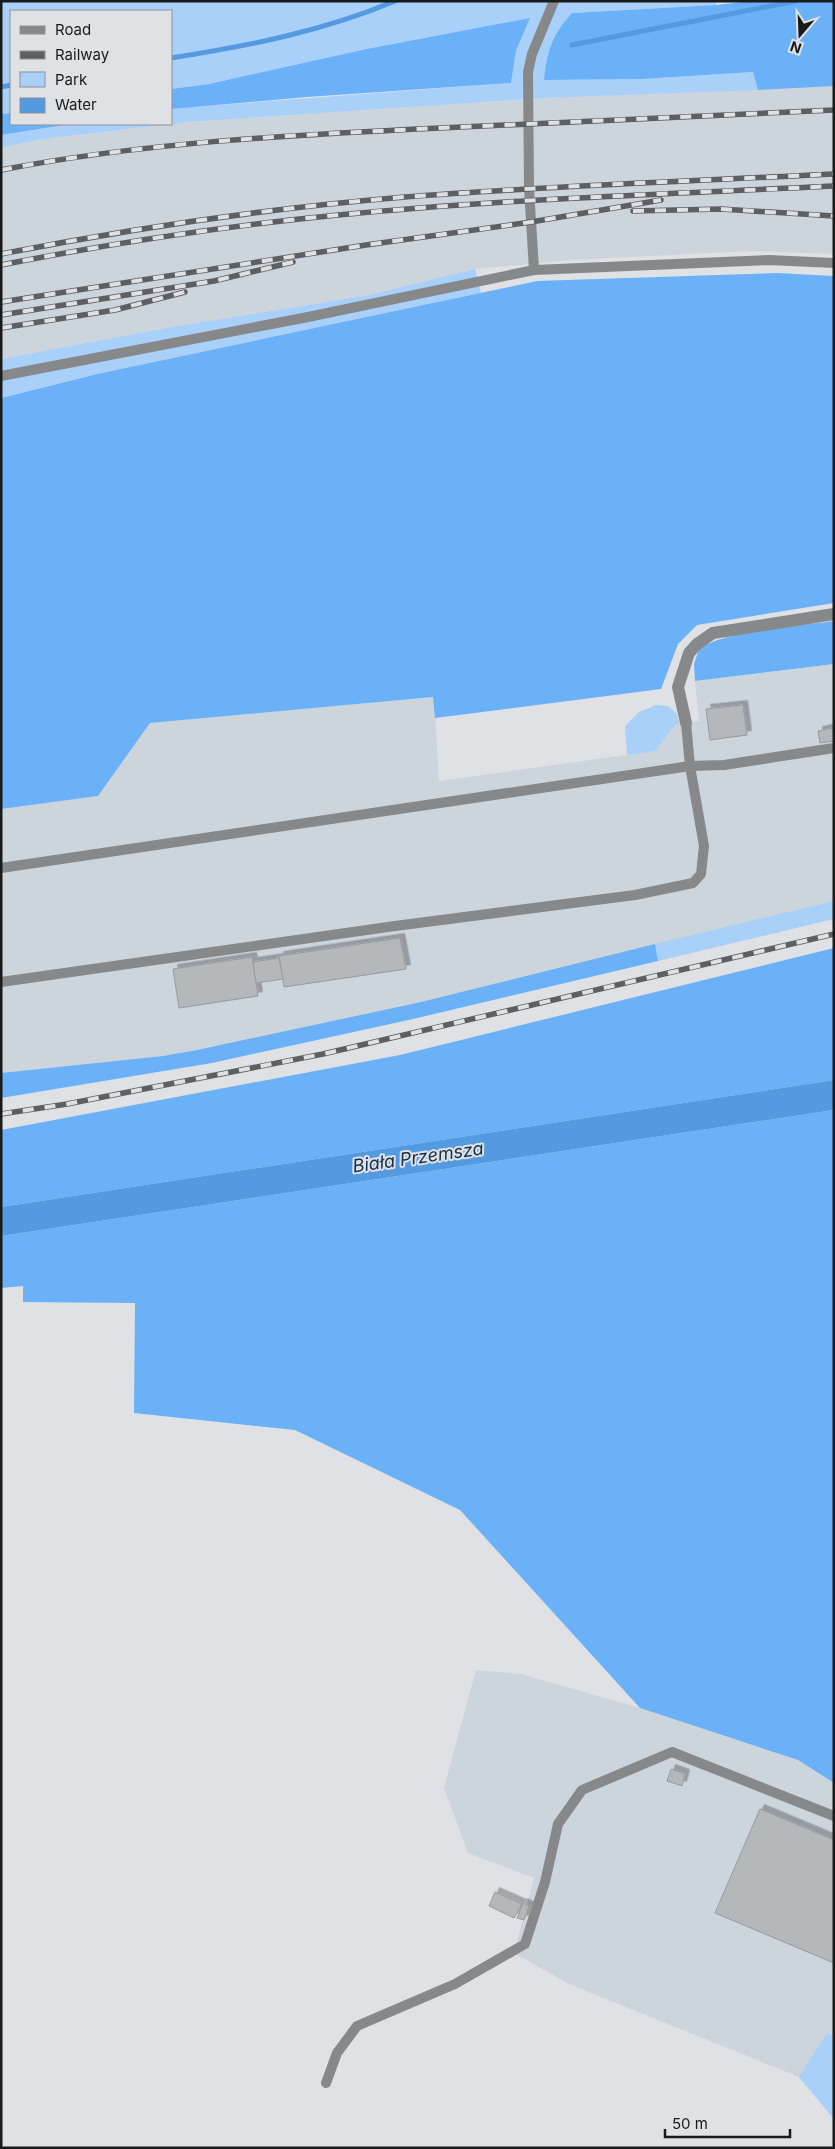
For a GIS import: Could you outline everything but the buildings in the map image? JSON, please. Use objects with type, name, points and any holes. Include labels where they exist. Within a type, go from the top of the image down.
[{"type":"street","points":[[686,722],[678,686],[689,653],[697,644],[713,633],[834,614]]},
{"type":"lane","points":[[534,270],[529,188],[528,72],[532,54],[554,1]]},
{"type":"lane","points":[[1,376],[308,317],[534,270],[769,260],[834,264]]},
{"type":"lane","points":[[1,982],[395,926],[634,895],[693,883],[701,874],[704,846],[690,766],[686,722]]},
{"type":"lane","points":[[1,868],[690,766],[724,765],[834,748]]},
{"type":"lane","points":[[326,2083],[337,2053],[357,2026],[455,1984],[525,1944],[545,1882],[558,1824],[582,1790],[672,1752],[834,1816]]},
{"type":"shaded area","points":[[751,1],[834,1],[834,86],[758,90],[753,72],[643,79],[544,80],[549,52],[555,36],[572,13],[716,5]]},
{"type":"shaded area","points":[[530,18],[516,51],[511,83],[307,97],[172,109],[172,89],[209,84],[367,49]]},
{"type":"shaded area","points":[[834,86],[834,254],[750,251],[571,260],[475,269],[369,295],[166,328],[1,359],[1,148],[42,139],[188,122],[543,98]]},
{"type":"shaded area","points":[[10,113],[10,125],[64,125],[1,135],[1,114]]},
{"type":"shaded area","points":[[777,273],[834,276],[834,603],[697,625],[678,644],[661,689],[435,718],[433,697],[150,723],[98,796],[1,809],[1,398],[97,374],[537,281]]},
{"type":"shaded area","points":[[834,621],[834,664],[695,681],[694,664],[699,649],[711,643],[744,633]]},
{"type":"shaded area","points":[[834,664],[834,901],[421,1002],[197,1050],[163,1056],[1,1073],[1,809],[98,796],[150,723],[434,697],[439,781],[655,751],[676,724],[699,721],[695,681]]},
{"type":"shaded area","points":[[655,944],[658,961],[413,1019],[212,1063],[1,1098],[1,1073],[163,1056],[197,1050],[421,1002]]},
{"type":"shaded area","points":[[834,948],[834,1080],[1,1207],[1,1130],[400,1055]]},
{"type":"shaded area","points":[[834,1110],[834,1783],[798,1760],[640,1708],[460,1510],[295,1430],[134,1413],[135,1303],[23,1302],[23,1286],[1,1288],[1,1236]]},
{"type":"shaded area","points":[[476,1670],[521,1674],[640,1708],[798,1760],[834,1783],[834,2119],[799,2077],[569,1984],[514,1953],[534,1878],[468,1853],[444,1788]]},
{"type":"green space","points":[[1,1],[716,1],[716,5],[572,13],[555,36],[547,61],[544,80],[643,79],[753,72],[758,90],[543,98],[172,124],[172,109],[179,108],[511,83],[516,51],[530,18],[209,84],[172,89],[172,10],[10,10],[10,113],[1,114]]},
{"type":"green space","points":[[64,125],[162,125],[42,139],[1,148],[1,135]]},
{"type":"green space","points":[[475,269],[481,293],[97,374],[1,398],[1,359],[166,328],[369,295]]},
{"type":"green space","points":[[656,705],[668,706],[677,714],[679,724],[676,724],[655,751],[627,755],[625,726],[639,712]]},
{"type":"green space","points":[[834,901],[834,919],[658,961],[655,944]]},
{"type":"green space","points":[[827,2033],[834,2036],[834,2119],[799,2077]]},
{"type":"water","name":"Biała Przemsza","points":[[834,1080],[834,1110],[1,1236],[1,1207]]},
{"type":"waterway","points":[[172,58],[228,48],[313,29],[368,12],[395,1]]},
{"type":"waterway","points":[[572,45],[796,1]]},
{"type":"waterway","points":[[1,87],[10,85]]},
{"type":"railway","points":[[1,170],[55,160],[165,146],[274,137],[834,110]]},
{"type":"railway","points":[[1,254],[202,220],[303,207],[405,197],[619,184],[834,174]]},
{"type":"railway","points":[[1,265],[85,249],[253,224],[400,209],[648,194],[834,186]]},
{"type":"railway","points":[[1,302],[366,245],[531,222],[661,200]]},
{"type":"railway","points":[[633,211],[721,209],[834,216]]},
{"type":"railway","points":[[1,315],[214,281],[293,262]]},
{"type":"railway","points":[[1,328],[115,310],[185,292]]},
{"type":"railway","points":[[1,1114],[67,1104],[323,1054],[834,934]]}]
